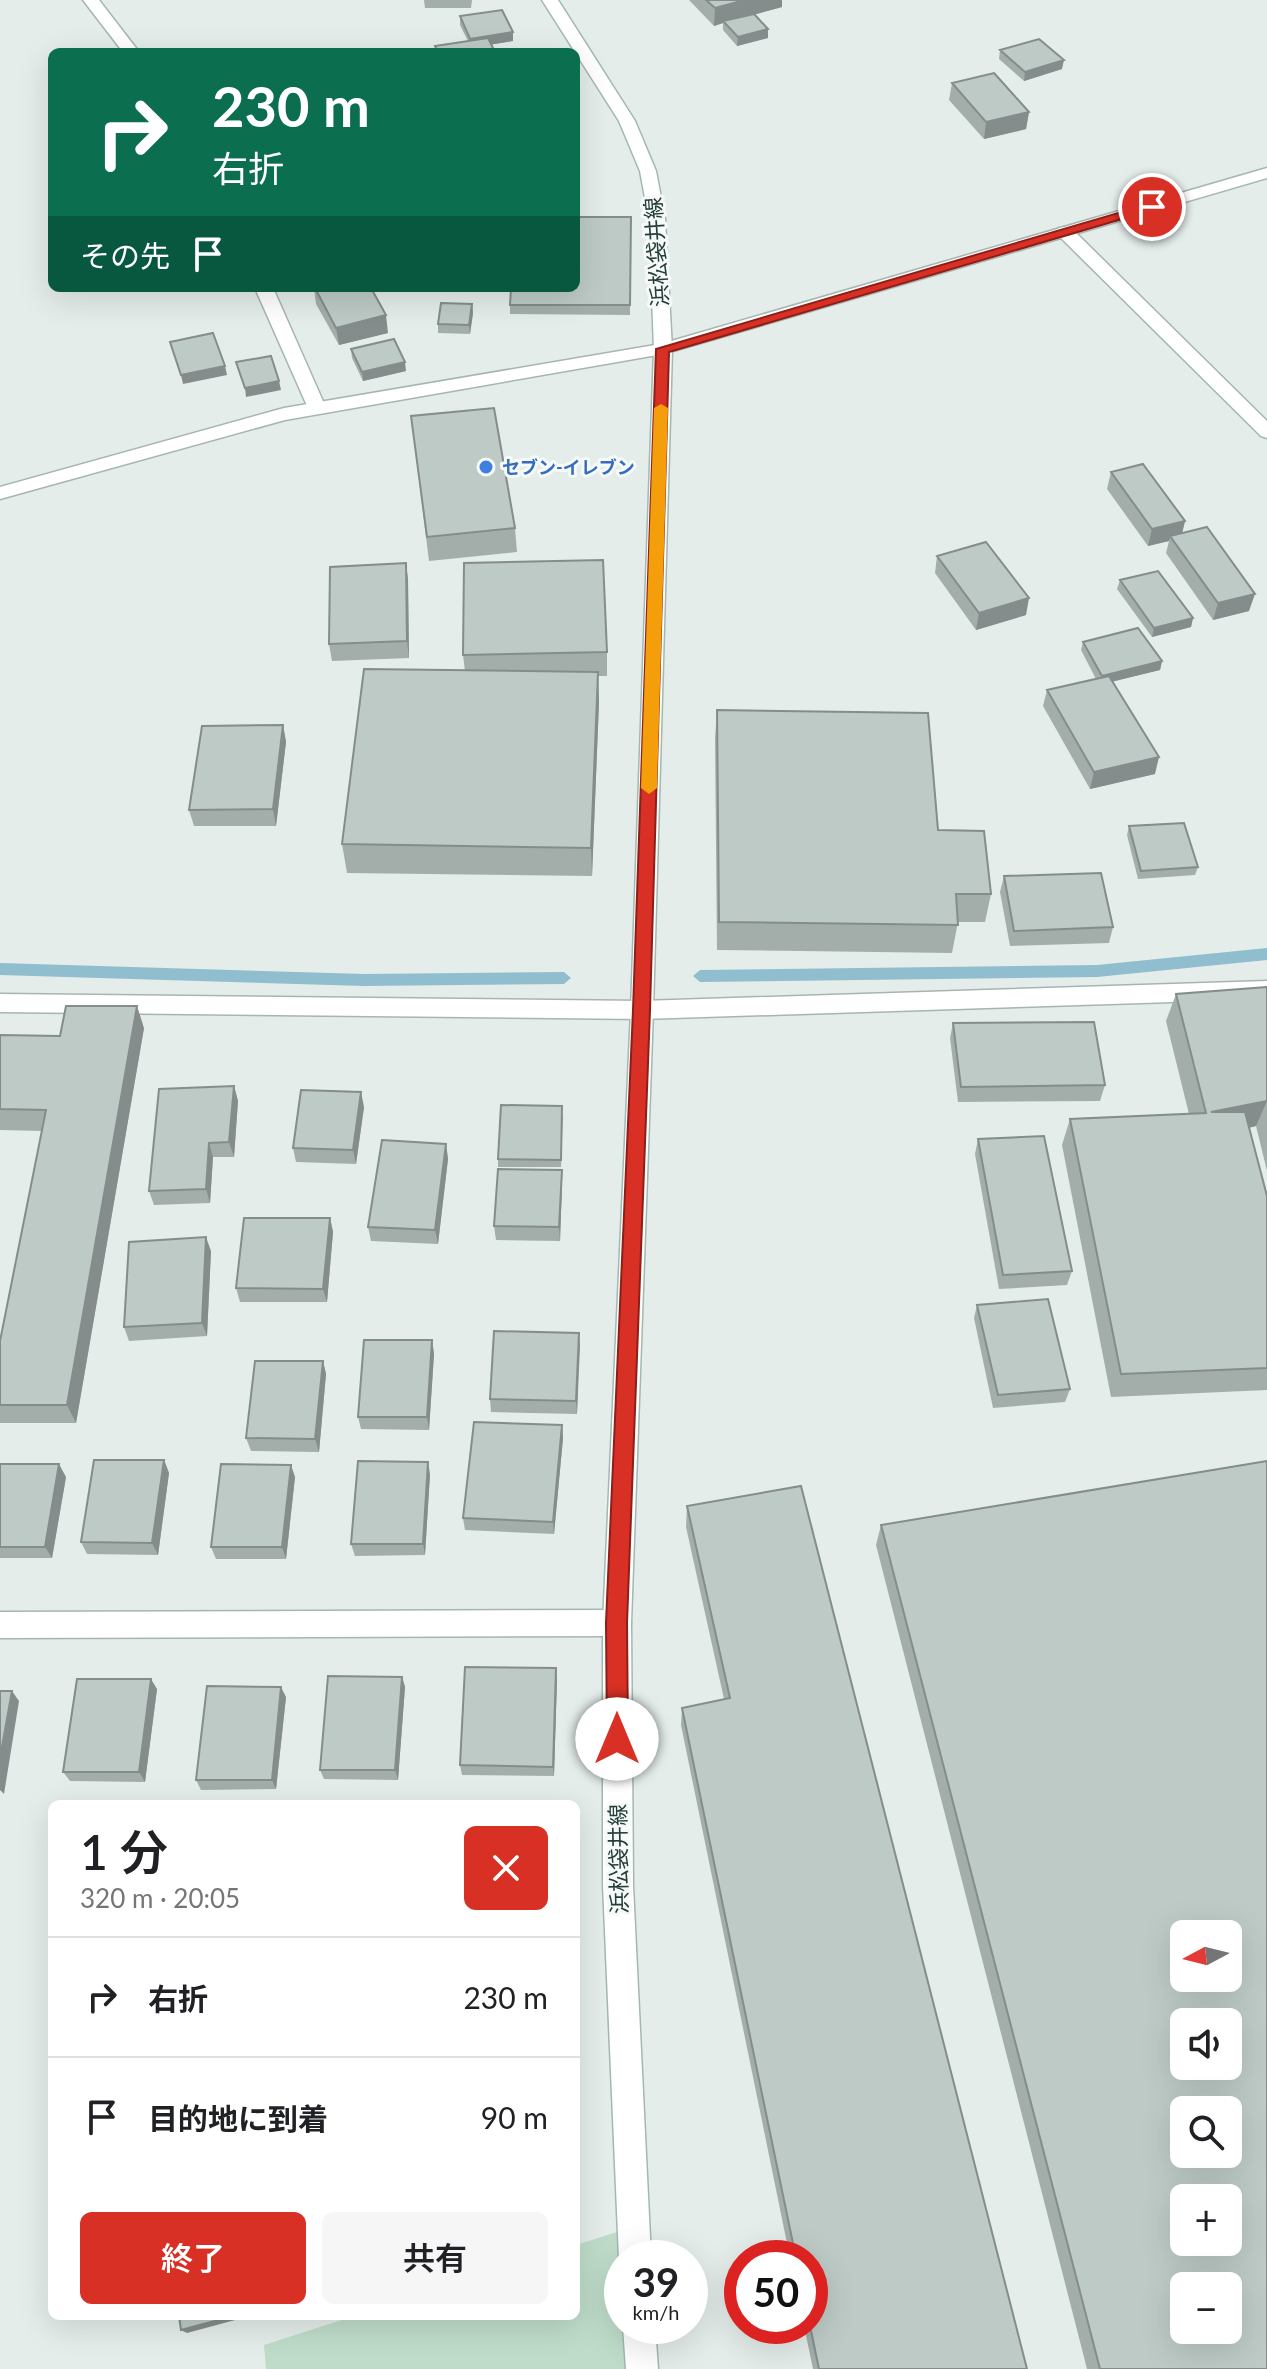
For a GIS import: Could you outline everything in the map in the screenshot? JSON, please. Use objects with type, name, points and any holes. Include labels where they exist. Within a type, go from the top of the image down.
[{"type":"street","points":[[91,0],[128,48]]},
{"type":"street","name":"浜松袋井線","points":[[550,0],[627,121],[648,171],[657,219],[663,349],[642,1010],[617,1623],[618,1900],[634,2240]]},
{"type":"street","points":[[1,491],[284,414],[663,349],[1267,173]]},
{"type":"street","points":[[1065,232],[1267,432]]},
{"type":"street","points":[[266,292],[317,408]]},
{"type":"street","points":[[0,1003],[642,1010],[1267,990]]},
{"type":"street","points":[[0,1625],[617,1623]]},
{"type":"street","points":[[640,2344],[642,2369]]},
{"type":"green space","points":[[633,2227],[628,2240],[604,2240],[604,2344],[644,2344],[647,2369],[266,2369],[264,2345],[342,2320],[580,2320],[580,2244]]},
{"type":"building","points":[[706,0],[745,0],[715,8]]},
{"type":"building","points":[[502,10],[513,32],[470,39],[460,16]]},
{"type":"building","points":[[754,14],[768,29],[738,37],[723,21]]},
{"type":"building","points":[[488,38],[493,48],[436,48]]},
{"type":"building","points":[[1039,39],[1064,60],[1025,72],[1000,50]]},
{"type":"building","points":[[994,73],[1029,112],[986,122],[952,83]]},
{"type":"building","points":[[580,217],[631,217],[630,305],[510,305],[511,292],[580,292]]},
{"type":"building","points":[[317,292],[373,292],[386,315],[336,328]]},
{"type":"building","points":[[441,303],[472,304],[469,325],[438,324]]},
{"type":"building","points":[[213,333],[225,366],[181,375],[170,342]]},
{"type":"building","points":[[394,339],[405,362],[362,372],[351,349]]},
{"type":"building","points":[[271,356],[279,381],[245,388],[236,362]]},
{"type":"building","points":[[494,408],[515,528],[427,537],[411,416]]},
{"type":"building","points":[[1143,464],[1185,521],[1152,529],[1111,472]]},
{"type":"building","points":[[1207,527],[1255,594],[1218,603],[1170,536]]},
{"type":"building","points":[[986,542],[1029,598],[979,613],[937,556]]},
{"type":"building","points":[[603,560],[607,652],[463,655],[464,563]]},
{"type":"building","points":[[406,563],[407,641],[329,644],[330,567]]},
{"type":"building","points":[[1158,571],[1193,618],[1154,628],[1120,580]]},
{"type":"building","points":[[1138,628],[1162,661],[1102,676],[1083,642]]},
{"type":"building","points":[[364,669],[598,672],[591,848],[342,844]]},
{"type":"building","points":[[1109,676],[1159,757],[1094,772],[1047,690]]},
{"type":"building","points":[[717,710],[928,713],[938,830],[984,831],[991,894],[956,894],[958,925],[719,922]]},
{"type":"building","points":[[283,725],[273,809],[189,810],[202,726]]},
{"type":"building","points":[[1184,823],[1198,867],[1141,871],[1129,826]]},
{"type":"building","points":[[1101,873],[1113,927],[1014,931],[1004,876]]},
{"type":"building","points":[[1267,987],[1267,1101],[1211,1112],[1245,1112],[1267,1196],[1267,1368],[1121,1374],[1070,1119],[1206,1113],[1176,994]]},
{"type":"building","points":[[66,1006],[137,1006],[67,1405],[0,1405],[0,1341],[46,1110],[0,1109],[0,1035],[60,1036]]},
{"type":"building","points":[[1094,1022],[1105,1085],[961,1087],[953,1023]]},
{"type":"building","points":[[234,1086],[229,1142],[209,1143],[206,1189],[149,1191],[159,1089]]},
{"type":"building","points":[[301,1090],[361,1092],[353,1150],[293,1148]]},
{"type":"building","points":[[501,1105],[562,1106],[561,1160],[498,1159]]},
{"type":"building","points":[[1044,1136],[1072,1271],[1003,1275],[978,1139]]},
{"type":"building","points":[[382,1140],[446,1144],[435,1230],[368,1227]]},
{"type":"building","points":[[498,1169],[562,1170],[559,1227],[494,1226]]},
{"type":"building","points":[[244,1218],[330,1218],[323,1289],[236,1288]]},
{"type":"building","points":[[206,1237],[202,1323],[124,1327],[129,1242]]},
{"type":"building","points":[[1048,1299],[1070,1389],[998,1395],[977,1305]]},
{"type":"building","points":[[494,1331],[579,1333],[576,1401],[490,1399]]},
{"type":"building","points":[[364,1340],[432,1340],[427,1417],[358,1417]]},
{"type":"building","points":[[255,1361],[323,1361],[315,1439],[246,1438]]},
{"type":"building","points":[[474,1422],[562,1425],[553,1522],[463,1518]]},
{"type":"building","points":[[94,1460],[164,1460],[152,1543],[81,1542]]},
{"type":"building","points":[[358,1461],[428,1462],[423,1544],[351,1544]]},
{"type":"building","points":[[1267,1461],[1267,2369],[1100,2369],[881,1525]]},
{"type":"building","points":[[0,1464],[59,1464],[45,1547],[0,1547]]},
{"type":"building","points":[[221,1464],[291,1465],[282,1547],[211,1547]]},
{"type":"building","points":[[801,1486],[1027,2369],[819,2369],[814,2344],[828,2344],[828,2240],[792,2240],[682,1708],[730,1698],[687,1506]]},
{"type":"building","points":[[465,1667],[556,1668],[553,1767],[460,1765]]},
{"type":"building","points":[[328,1676],[402,1677],[395,1770],[320,1770]]},
{"type":"building","points":[[77,1679],[151,1679],[139,1772],[63,1772]]},
{"type":"building","points":[[207,1686],[281,1687],[272,1780],[196,1780]]},
{"type":"building","points":[[0,1691],[12,1691],[0,1758]]},
{"type":"building","points":[[180,2320],[218,2320],[181,2330]]},
{"type":"waterway","points":[[700,976],[1097,971],[1267,954]]},
{"type":"waterway","points":[[0,969],[364,980],[564,978]]},
{"type":"slow traffic","points":[[649,788],[661,408]]},
{"type":"place","name":"セブン-イレブン","points":[[486,467]]},
{"type":"route","points":[[617,1739],[617,1623],[642,1010],[663,349],[1152,207]]}]
